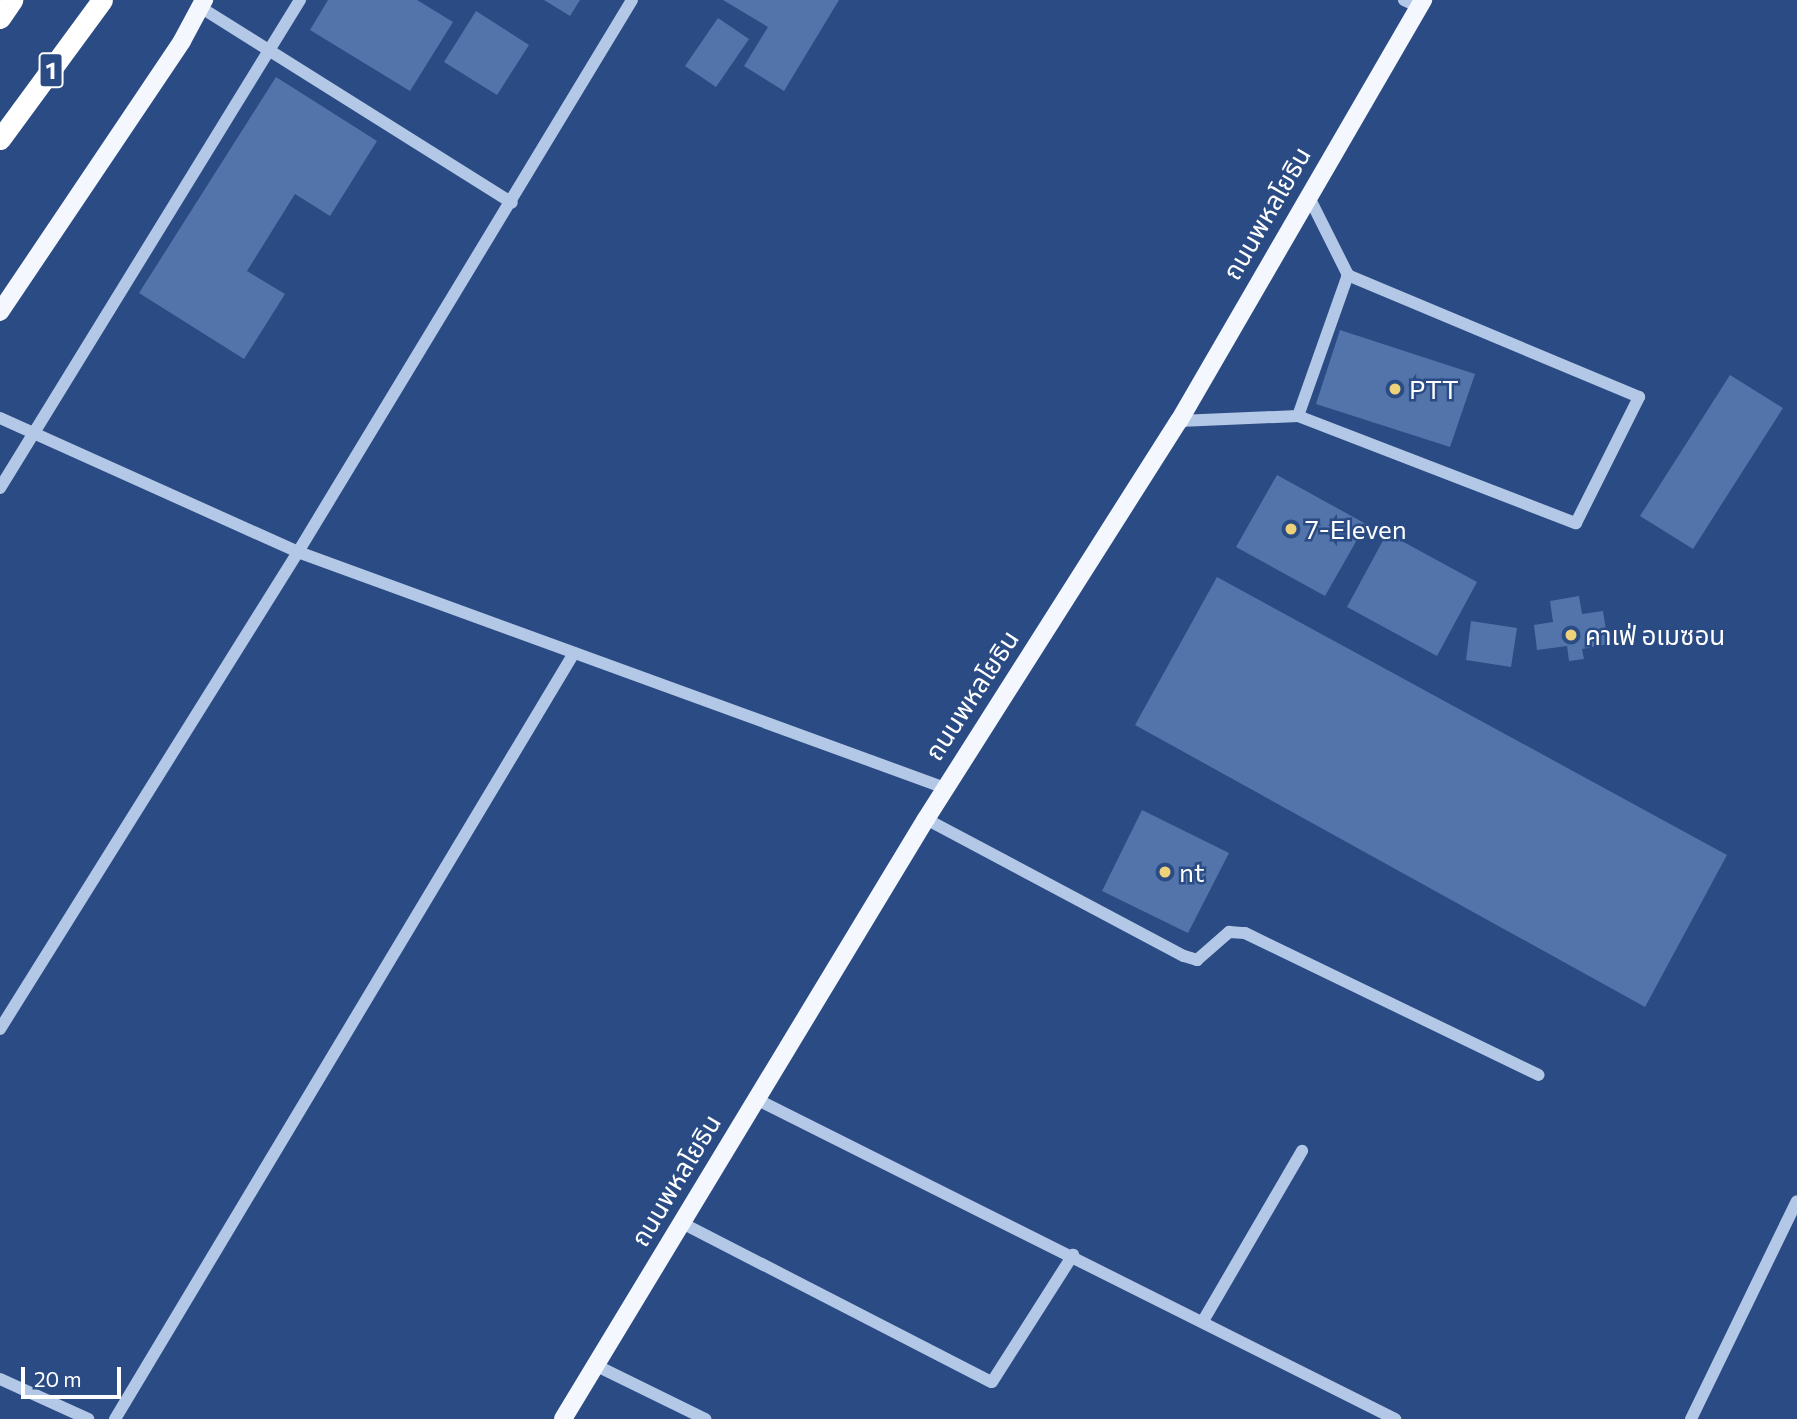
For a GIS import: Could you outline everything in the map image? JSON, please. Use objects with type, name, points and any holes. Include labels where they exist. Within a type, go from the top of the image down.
[{"type":"highway","points":[[0,18],[12,0]]},
{"type":"highway","name":"1","points":[[0,139],[102,0]]},
{"type":"main road","name":"ถนนพหลโยธิน","points":[[563,1419],[945,788],[1179,421],[1416,3]]},
{"type":"main road","points":[[0,312],[202,4]]},
{"type":"street","points":[[0,488],[300,0]]},
{"type":"street","points":[[0,1029],[298,552],[512,203],[632,0]]},
{"type":"street","points":[[202,4],[512,203]]},
{"type":"street","points":[[1179,421],[1298,416],[1576,523],[1639,397],[1348,275],[1308,195]]},
{"type":"street","points":[[1298,416],[1348,275]]},
{"type":"street","points":[[0,418],[298,552],[945,788]]},
{"type":"street","points":[[115,1419],[574,653]]},
{"type":"street","points":[[926,819],[1184,956],[1197,960],[1229,932],[1245,933],[1539,1075]]},
{"type":"street","points":[[756,1099],[1073,1255],[1395,1419]]},
{"type":"street","points":[[1203,1321],[1302,1151]]},
{"type":"street","points":[[1691,1419],[1797,1201]]},
{"type":"street","points":[[682,1223],[992,1382],[1073,1255]]},
{"type":"street","points":[[595,1365],[705,1419]]},
{"type":"street","points":[[0,1379],[88,1419]]},
{"type":"building","points":[[328,0],[417,0],[453,22],[410,91],[310,30]]},
{"type":"building","points":[[544,0],[580,0],[570,16]]},
{"type":"building","points":[[723,0],[839,0],[784,91],[744,66],[768,27]]},
{"type":"building","points":[[476,11],[529,45],[497,95],[444,62]]},
{"type":"building","points":[[718,18],[749,39],[716,87],[685,66]]},
{"type":"building","points":[[276,77],[377,141],[330,216],[295,194],[247,271],[285,294],[244,359],[139,293]]},
{"type":"building","name":"PTT","points":[[1340,330],[1475,374],[1450,447],[1316,404]]},
{"type":"building","points":[[1730,375],[1783,408],[1693,549],[1640,516]]},
{"type":"building","points":[[1277,475],[1366,524],[1325,596],[1236,547]]},
{"type":"building","points":[[1387,533],[1477,582],[1437,656],[1347,607]]},
{"type":"building","points":[[1217,577],[1727,855],[1645,1007],[1135,725]]},
{"type":"building","name":"คาเฟ่ อเมซอน","points":[[1579,596],[1582,614],[1603,611],[1608,644],[1582,649],[1584,659],[1569,661],[1567,646],[1537,650],[1534,625],[1553,622],[1550,601]]},
{"type":"building","points":[[1471,621],[1517,628],[1511,667],[1466,660]]},
{"type":"building","name":"nt","points":[[1142,810],[1229,853],[1188,933],[1102,891]]},
{"type":"place","name":"PTT","points":[[1395,389]]},
{"type":"place","name":"7-Eleven","points":[[1291,529]]},
{"type":"place","name":"คาเฟ่ อเมซอน","points":[[1571,635]]},
{"type":"place","name":"nt","points":[[1165,872]]}]
